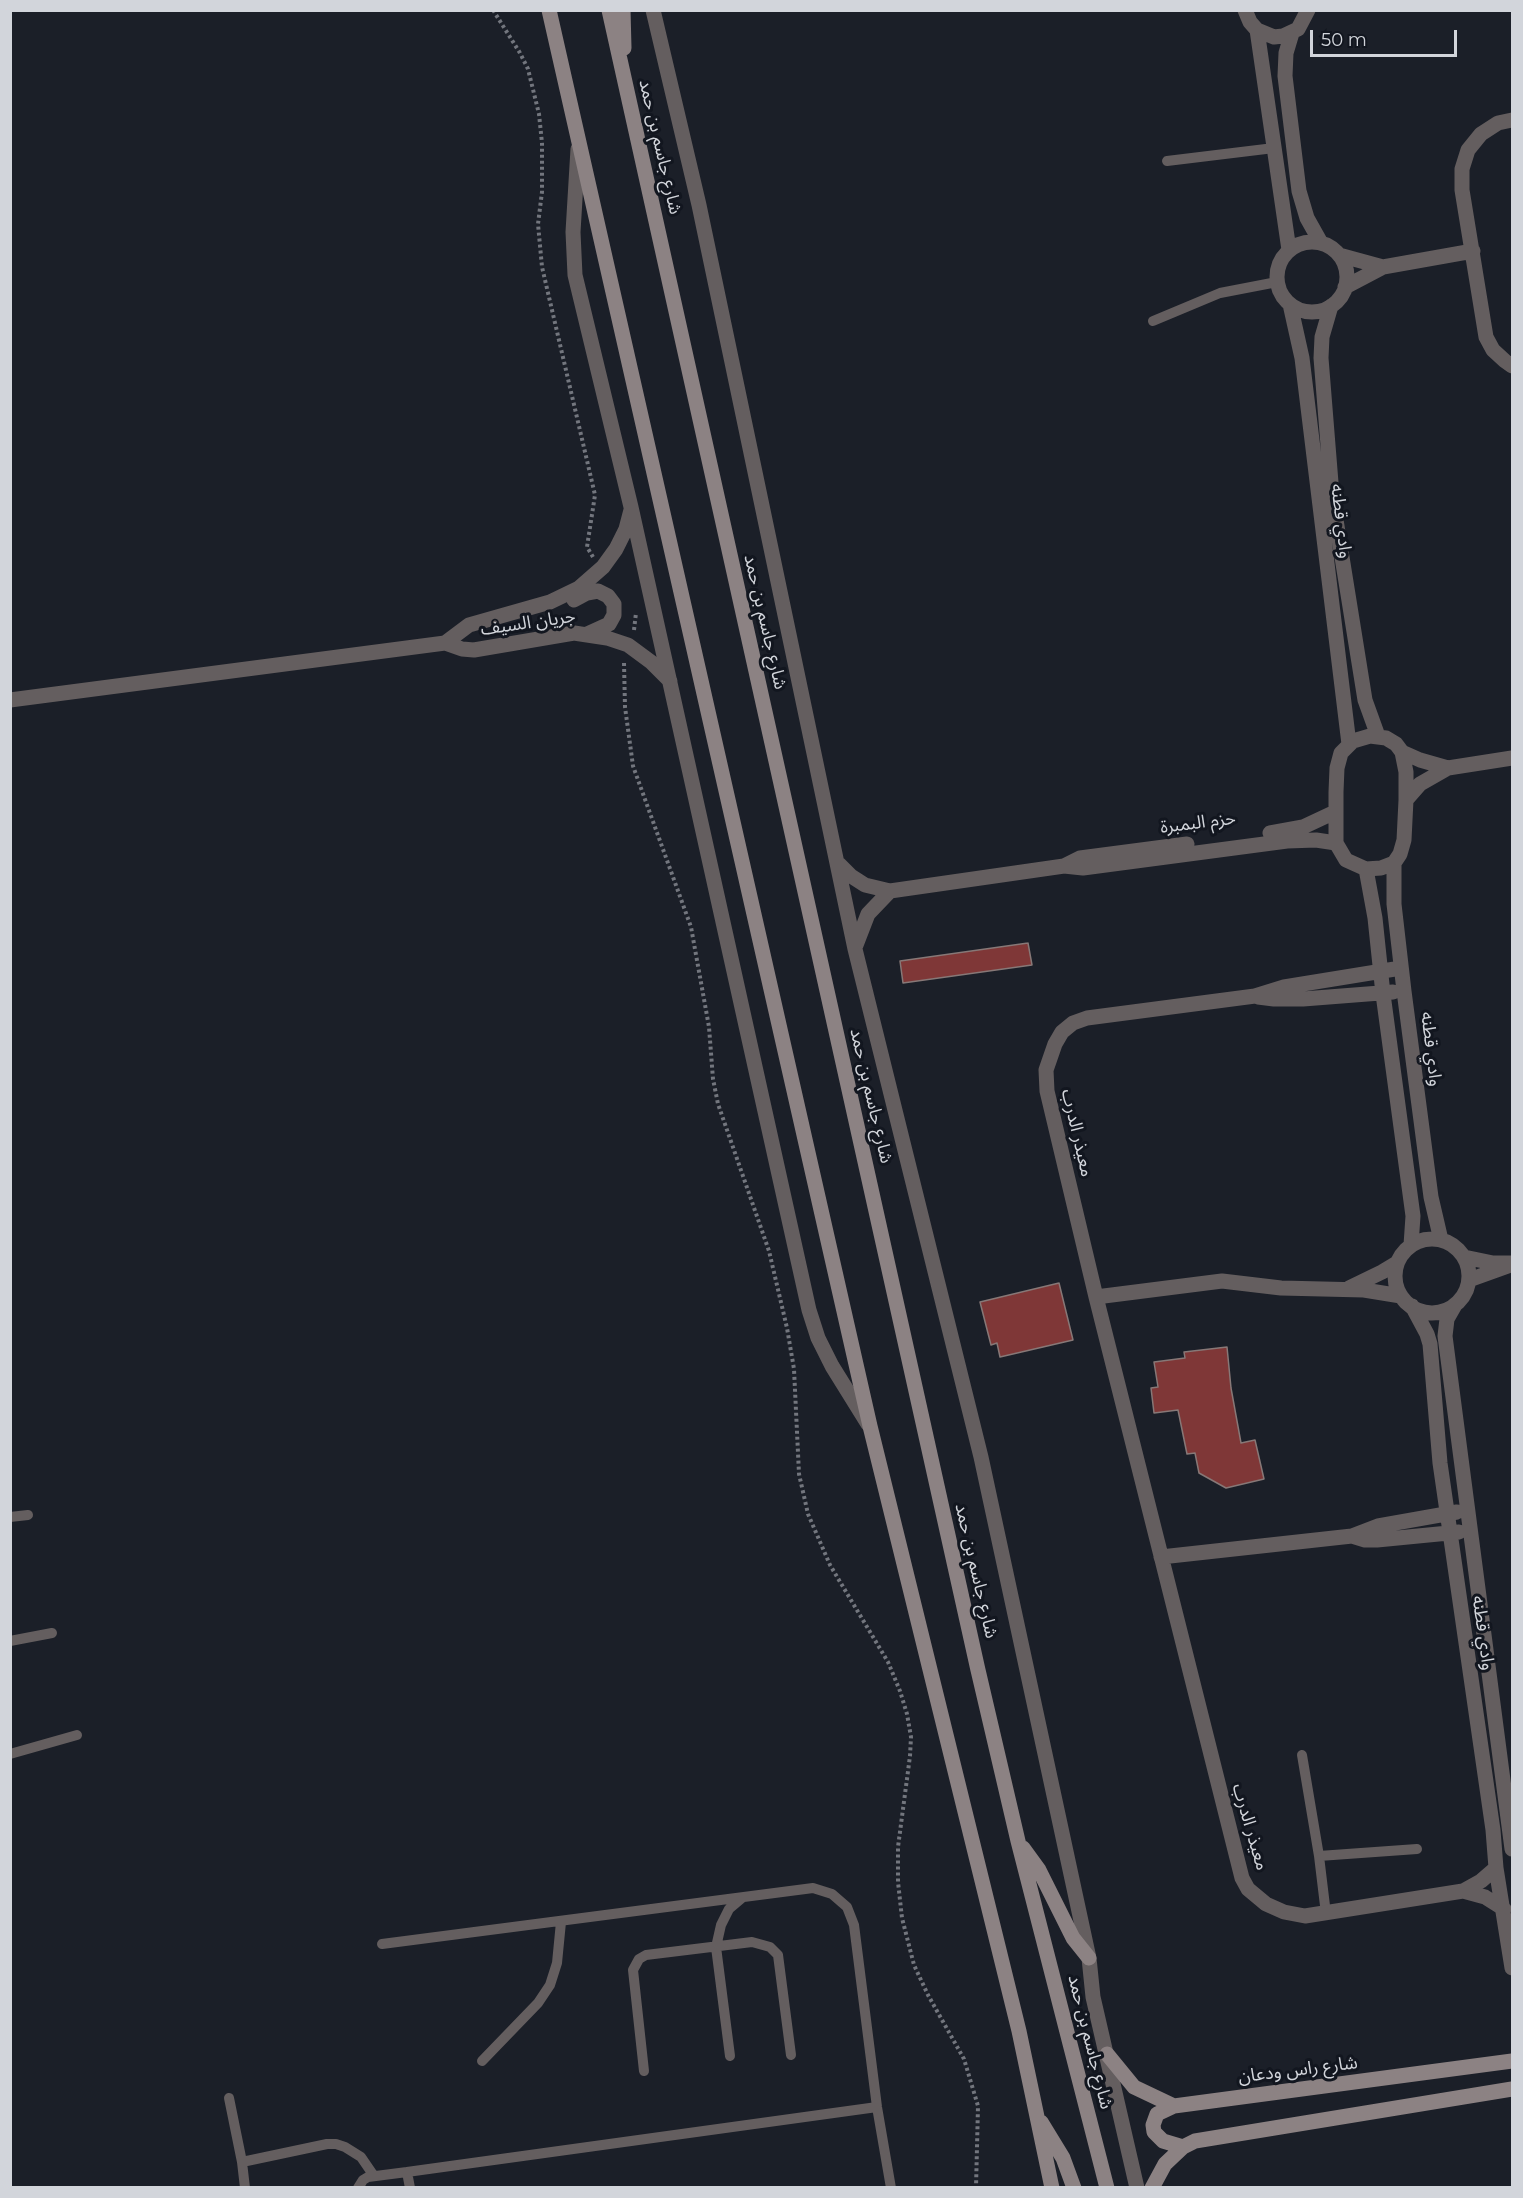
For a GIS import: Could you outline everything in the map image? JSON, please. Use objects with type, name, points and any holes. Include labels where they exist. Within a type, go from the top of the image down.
[{"type":"main road","points":[[549,10],[870,1426],[1019,2031],[1052,2187]]},
{"type":"main road","name":"شارع جاسم بن حمد","points":[[609,10],[973,1646],[1018,1841],[1107,2187]]},
{"type":"main road","points":[[622,69],[623,10]]},
{"type":"main road","points":[[1018,1841],[1039,1870],[1073,1938],[1089,1958]]},
{"type":"main road","points":[[1107,2054],[1134,2086],[1174,2106]]},
{"type":"main road","name":"شارع راس ودعان","points":[[1174,2106],[1512,2061]]},
{"type":"main road","points":[[1152,2187],[1165,2164],[1183,2146],[1195,2141],[1512,2089]]},
{"type":"main road","points":[[1174,2106],[1157,2114],[1154,2119],[1154,2132],[1163,2141],[1183,2146]]},
{"type":"main road","points":[[1037,2118],[1053,2139],[1074,2187]]},
{"type":"street","name":"شارع جاسم بن حمد","points":[[653,10],[699,205],[855,949],[981,1457],[1089,1958],[1094,1997],[1137,2187]]},
{"type":"street","points":[[1245,10],[1250,22],[1257,30],[1274,37],[1321,10]]},
{"type":"street","points":[[1301,22],[1286,53],[1285,76],[1299,190],[1307,218],[1321,243],[1339,255],[1383,267]]},
{"type":"street","points":[[1257,30],[1289,250]]},
{"type":"street","points":[[1512,120],[1498,123],[1480,134],[1468,150],[1462,169],[1462,190],[1486,337],[1493,350],[1504,362],[1512,366]]},
{"type":"street","points":[[579,143],[573,232],[575,275],[631,507],[809,1310],[818,1338],[832,1366],[870,1426]]},
{"type":"street","points":[[1321,243],[1304,242],[1289,250],[1279,265],[1277,282],[1281,294],[1290,304],[1315,312],[1331,306],[1345,287],[1346,271],[1339,255]]},
{"type":"street","points":[[1345,287],[1383,267],[1473,251]]},
{"type":"street","name":"وادي قطنه","points":[[1290,304],[1302,358],[1349,744]]},
{"type":"street","name":"وادي قطنه","points":[[1331,306],[1322,337],[1321,358],[1332,495],[1365,700],[1378,736]]},
{"type":"street","name":"جريان السيف","points":[[445,644],[464,628],[473,624],[550,602],[579,588],[603,567],[616,549],[626,529],[631,507]]},
{"type":"street","name":"جريان السيف","points":[[550,602],[566,603],[593,592],[608,596],[614,604],[612,620],[604,627],[587,634]]},
{"type":"street","name":"جريان السيف","points":[[445,644],[474,650],[559,634],[587,634],[628,645],[651,662],[670,681]]},
{"type":"street","points":[[10,700],[445,644]]},
{"type":"street","points":[[1402,752],[1406,772],[1402,850],[1394,862],[1366,869],[1347,860],[1336,843],[1338,760],[1349,744],[1361,737],[1378,736],[1391,740],[1402,752],[1448,768]]},
{"type":"street","points":[[1406,800],[1429,777],[1448,768],[1512,759]]},
{"type":"street","name":"حزم البمبرة","points":[[1259,840],[1303,826],[1335,812]]},
{"type":"street","name":"حزم البمبرة","points":[[839,864],[851,876],[866,885],[890,891],[1064,866],[1080,858],[1259,840],[1336,843]]},
{"type":"street","name":"وادي قطنه","points":[[1394,862],[1394,904],[1401,968],[1431,1197],[1441,1240]]},
{"type":"street","points":[[1366,869],[1375,918],[1380,972],[1413,1216],[1410,1245]]},
{"type":"street","points":[[855,949],[868,914],[890,891]]},
{"type":"street","name":"معيذر الدرب","points":[[1401,968],[1284,987],[1255,996],[1087,1018],[1073,1023],[1062,1032],[1055,1044],[1046,1070],[1047,1091],[1161,1557],[1242,1878],[1248,1889],[1266,1904],[1305,1916],[1463,1891],[1481,1881],[1496,1868]]},
{"type":"street","name":"معيذر الدرب","points":[[1255,996],[1288,1000],[1404,991]]},
{"type":"street","points":[[1096,1297],[1222,1281],[1281,1288],[1346,1289],[1406,1301],[1429,1312],[1455,1305],[1466,1290],[1469,1272],[1464,1257],[1454,1246],[1441,1240],[1420,1240],[1410,1245],[1402,1253],[1397,1263],[1395,1280],[1406,1301]]},
{"type":"street","points":[[1464,1257],[1512,1264]]},
{"type":"street","points":[[1346,1289],[1397,1263]]},
{"type":"street","points":[[1468,1280],[1512,1264]]},
{"type":"street","name":"وادي قطنه","points":[[1406,1301],[1430,1344],[1440,1463],[1512,1968]]},
{"type":"street","name":"وادي قطنه","points":[[1455,1305],[1447,1319],[1445,1336],[1467,1510],[1507,1758],[1512,1849]]},
{"type":"street","points":[[1161,1557],[1352,1536],[1378,1526],[1467,1510]]},
{"type":"street","points":[[1352,1536],[1371,1540],[1470,1530]]},
{"type":"street","points":[[1481,1761],[1507,1758]]},
{"type":"street","points":[[1485,1783],[1508,1780]]},
{"type":"street","name":"معيذر الدرب","points":[[1463,1891],[1485,1897],[1504,1909]]},
{"type":"lane","points":[[1167,161],[1274,148]]},
{"type":"lane","points":[[1153,321],[1220,293],[1277,282]]},
{"type":"lane","points":[[10,1517],[28,1515]]},
{"type":"lane","points":[[10,1641],[52,1633]]},
{"type":"lane","points":[[10,1754],[77,1735]]},
{"type":"lane","points":[[1302,1755],[1326,1914]]},
{"type":"lane","points":[[1319,1856],[1417,1849]]},
{"type":"lane","points":[[382,1944],[561,1923],[813,1888],[832,1894],[847,1907],[854,1925],[877,2107],[891,2187]]},
{"type":"lane","points":[[730,2056],[716,1947],[721,1925],[729,1909],[742,1898]]},
{"type":"lane","points":[[482,2061],[545,1994],[557,1963],[561,1923]]},
{"type":"lane","points":[[644,2071],[633,1970],[639,1959],[646,1955],[752,1942],[770,1947],[778,1955],[791,2055]]},
{"type":"lane","points":[[229,2098],[242,2162],[244,2187]]},
{"type":"lane","points":[[358,2187],[363,2180],[374,2176],[877,2107]]},
{"type":"lane","points":[[242,2162],[336,2144],[354,2151],[374,2176]]},
{"type":"lane","points":[[407,2172],[410,2187]]},
{"type":"path","points":[[493,10],[528,69],[538,114],[543,143],[542,192],[538,224],[542,267],[595,495],[587,547],[603,567]]},
{"type":"path","points":[[628,645],[623,667],[627,734],[633,766],[691,927],[709,1027],[713,1079],[718,1104],[769,1251],[785,1317],[794,1369],[799,1474],[808,1514],[830,1565],[888,1662],[907,1714],[911,1737],[910,1756],[898,1847],[898,1882],[902,1918],[914,1965],[927,1995],[964,2059],[978,2106],[976,2187]]},
{"type":"building","points":[[1028,943],[1032,965],[903,983],[900,961]]},
{"type":"building","points":[[1059,1283],[1073,1340],[1000,1357],[997,1343],[991,1345],[980,1302]]},
{"type":"building","points":[[1227,1347],[1231,1388],[1241,1443],[1255,1440],[1264,1479],[1226,1488],[1199,1473],[1195,1453],[1187,1454],[1178,1410],[1154,1413],[1151,1388],[1158,1387],[1154,1362],[1185,1358],[1184,1352]]}]
